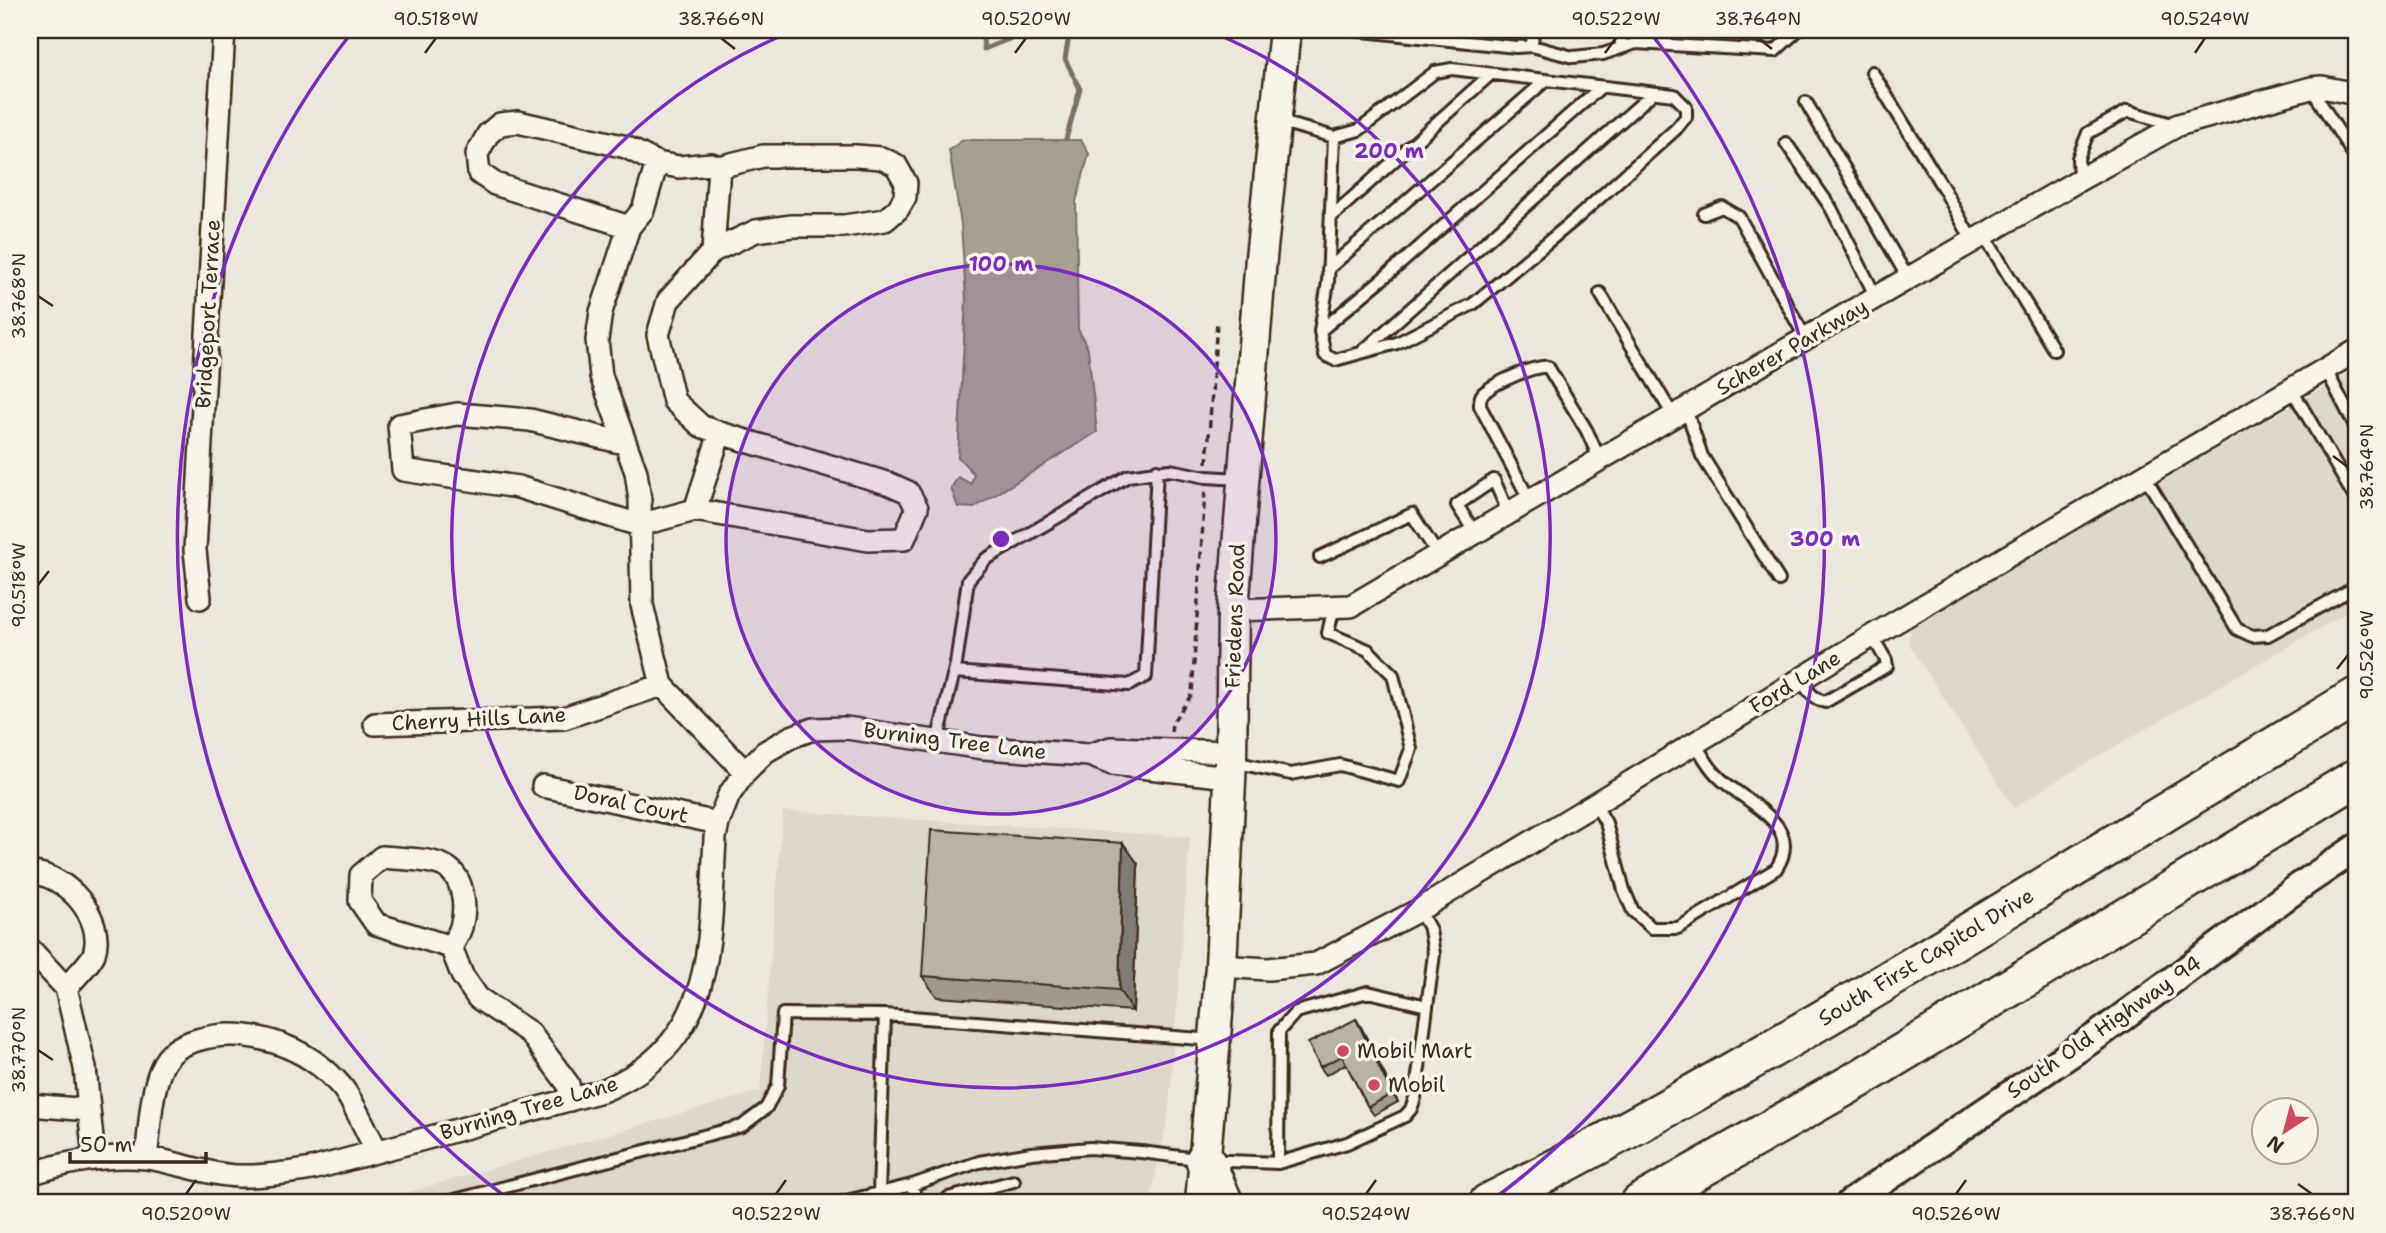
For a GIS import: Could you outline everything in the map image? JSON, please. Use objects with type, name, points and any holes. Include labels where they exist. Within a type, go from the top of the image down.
[{"type":"highway","name":"South First Capitol Drive","points":[[1488,1203],[1691,1096],[1796,1035],[2356,696]]},
{"type":"highway","points":[[1640,1203],[1859,1079],[2356,778]]},
{"type":"highway","points":[[1205,1160],[1224,1203]]},
{"type":"main road","name":"Friedens Road","points":[[1200,1203],[1221,966],[1230,763],[1233,610],[1261,258],[1285,30]]},
{"type":"street","name":"Bridgeport Terrace","points":[[200,598],[195,550],[224,30]]},
{"type":"street","name":"Scherer Parkway","points":[[1233,610],[1352,606],[1979,238],[2178,125],[2322,87],[2356,94]]},
{"type":"street","points":[[624,443],[530,420],[494,416],[457,414],[399,425],[403,470],[518,486],[639,525],[695,510],[868,540],[904,539],[917,508],[908,492],[890,484],[701,426],[674,401],[658,335],[668,301],[713,251],[756,231],[792,226],[844,226],[885,220],[898,209],[905,197],[906,183],[896,165],[881,158],[869,157],[763,156],[719,167],[711,164],[679,167],[657,163],[626,147],[517,122],[500,124],[488,134],[477,154],[479,173],[495,184],[629,227]]},
{"type":"street","points":[[657,163],[642,210],[629,227],[607,288],[597,340],[601,376],[636,472],[640,500],[642,605],[662,685],[745,772]]},
{"type":"street","points":[[713,251],[719,167]]},
{"type":"street","name":"Ford Lane","points":[[1221,966],[1268,969],[1316,964],[1419,910],[1872,635],[2356,351]]},
{"type":"street","points":[[695,510],[719,433]]},
{"type":"street","name":"Cherry Hills Lane","points":[[375,724],[564,718],[662,685]]},
{"type":"street","name":"Burning Tree Lane","points":[[30,1174],[94,1159],[146,1158],[236,1176],[312,1169],[602,1091],[630,1079],[670,1046],[702,985],[709,949],[715,838],[729,795],[745,772],[765,752],[791,737],[813,729],[846,728],[983,748],[1089,755],[1111,748],[1230,763]]},
{"type":"street","name":"Doral Court","points":[[543,786],[718,823]]},
{"type":"street","name":"South Old Highway 94","points":[[1850,1203],[2098,1035],[2356,848]]},
{"type":"street","points":[[452,947],[376,924],[360,901],[361,875],[382,857],[424,860],[444,866],[457,878],[465,904],[461,928],[452,947],[462,975],[478,999],[530,1033],[568,1084],[570,1100]]},
{"type":"street","points":[[30,873],[37,873],[63,885],[79,898],[92,919],[96,936],[94,955],[66,988]]},
{"type":"street","points":[[30,949],[66,988],[85,1068],[94,1159]]},
{"type":"street","points":[[146,1158],[153,1101],[161,1068],[174,1049],[218,1034],[245,1034],[265,1039],[292,1049],[323,1069],[342,1086],[377,1151]]},
{"type":"street","points":[[30,1105],[89,1110]]},
{"type":"lane","points":[[1353,30],[1497,46],[1532,46],[1573,57],[1603,54],[1636,43],[1774,51],[1798,30]]},
{"type":"lane","points":[[1532,46],[1533,30]]},
{"type":"lane","points":[[1620,48],[1623,30]]},
{"type":"lane","points":[[1276,121],[1334,137],[1359,130],[1435,72],[1452,69],[1674,95],[1686,107],[1686,117],[1676,129],[1578,217],[1473,304],[1396,343],[1335,360],[1325,355],[1320,331],[1328,270],[1334,137]]},
{"type":"lane","points":[[1872,72],[1945,191],[2054,350]]},
{"type":"lane","points":[[1331,217],[1491,74]]},
{"type":"lane","points":[[1328,270],[1545,81]]},
{"type":"lane","points":[[1320,331],[1601,87]]},
{"type":"lane","points":[[2311,89],[2356,159]]},
{"type":"lane","points":[[1360,353],[1653,93]]},
{"type":"lane","points":[[1806,102],[1909,280]]},
{"type":"lane","points":[[2079,180],[2078,158],[2088,133],[2098,127],[2128,111],[2178,125]]},
{"type":"lane","points":[[1786,143],[1830,208],[1876,298]]},
{"type":"lane","points":[[1704,214],[1722,207],[1738,217],[1806,339]]},
{"type":"lane","points":[[1600,293],[1680,413],[1702,456],[1779,580]]},
{"type":"lane","points":[[1530,501],[1480,406],[1480,398],[1485,391],[1530,370],[1548,367],[1587,431],[1600,460]]},
{"type":"lane","points":[[2325,368],[2356,428]]},
{"type":"lane","points":[[2291,388],[2356,500]]},
{"type":"lane","points":[[954,672],[1129,685],[1146,676],[1157,470]]},
{"type":"lane","points":[[937,742],[954,672],[968,580],[986,559],[1128,476],[1170,470],[1206,477],[1243,479]]},
{"type":"lane","points":[[2144,475],[2237,629],[2252,636],[2268,635],[2356,587]]},
{"type":"lane","points":[[1475,533],[1457,505],[1494,480],[1509,514]]},
{"type":"lane","points":[[1320,557],[1412,514],[1438,555]]},
{"type":"lane","points":[[1230,763],[1292,774],[1340,765],[1399,781],[1412,748],[1393,676],[1368,650],[1328,633],[1334,606]]},
{"type":"lane","points":[[1800,678],[1808,692],[1817,700],[1825,702],[1887,666],[1872,635]]},
{"type":"lane","points":[[1594,802],[1606,823],[1624,890],[1633,911],[1652,928],[1678,928],[1700,915],[1776,869],[1782,860],[1784,845],[1778,828],[1766,812],[1716,775],[1694,742]]},
{"type":"lane","points":[[838,1203],[912,1185],[979,1162],[1031,1153],[1090,1149],[1205,1160],[1278,1163],[1346,1143],[1405,1116],[1415,1098],[1434,954],[1430,930],[1419,910]]},
{"type":"lane","points":[[1278,1163],[1279,1031],[1296,1012],[1368,992],[1427,1006]]},
{"type":"lane","points":[[443,1203],[742,1126],[766,1108],[778,1086],[783,1014],[885,1015],[1214,1040]]},
{"type":"lane","points":[[879,1193],[885,1015]]},
{"type":"lane","points":[[945,1203],[948,1198],[1014,1181]]},
{"type":"lane","points":[[912,1185],[917,1203]]},
{"type":"path","points":[[1170,736],[1172,723],[1192,694],[1217,322]]},
{"type":"shaded area","points":[[963,140],[1081,140],[1089,154],[1076,202],[1078,329],[1088,349],[1097,432],[974,508],[958,507],[951,488],[958,477],[971,484],[974,474],[958,457],[966,299],[961,224],[949,150]]},
{"type":"shaded area","points":[[2356,369],[2356,607],[2054,782],[2014,808],[1909,644],[1912,625]]},
{"type":"shaded area","points":[[783,811],[1190,837],[1168,1118],[1149,1203],[371,1203],[760,1091]]},
{"type":"building","points":[[931,830],[1123,843],[1119,990],[922,976]]},
{"type":"building","points":[[1356,1019],[1392,1094],[1368,1107],[1342,1056],[1320,1067],[1308,1043]]},
{"type":"waterway","points":[[982,30],[984,49],[1032,30]]},
{"type":"waterway","points":[[1066,139],[1080,89],[1065,59],[1070,30]]},
{"type":"place","name":"Mobil Mart","points":[[1343,1051]]},
{"type":"place","name":"Mobil","points":[[1374,1085]]}]
